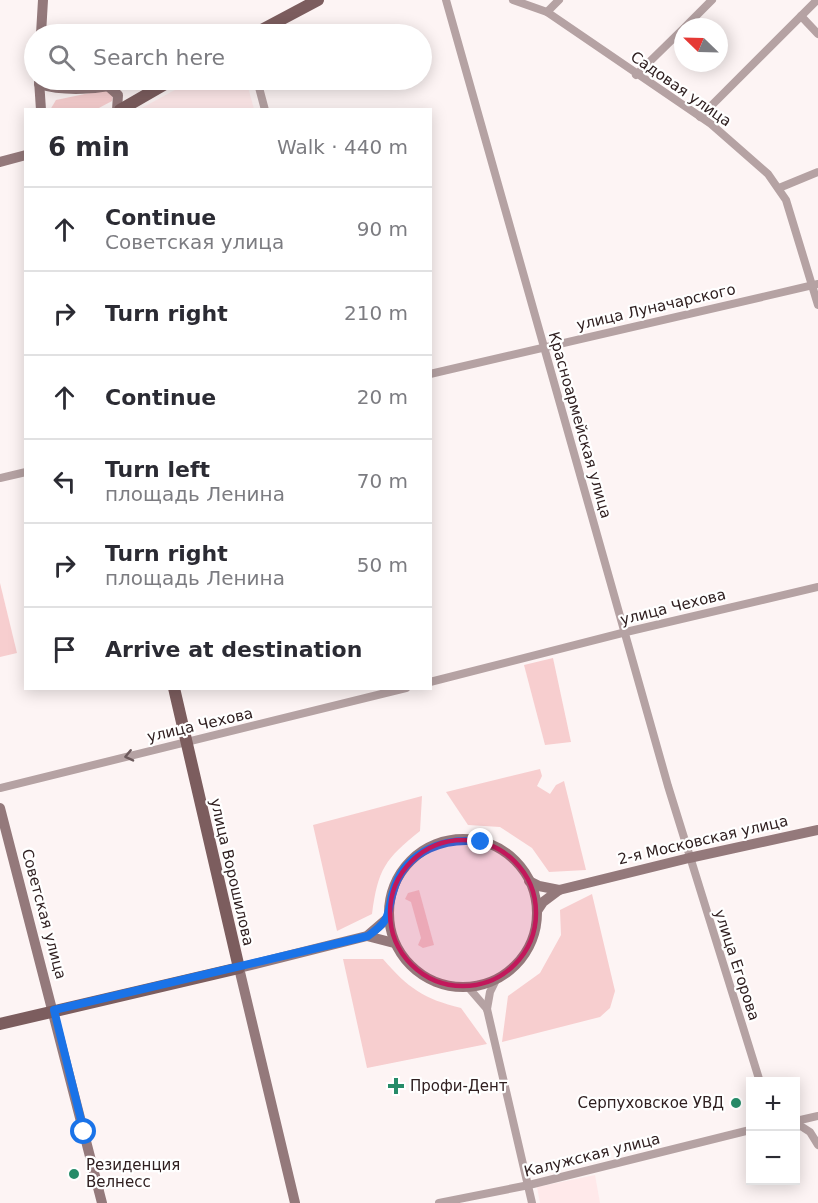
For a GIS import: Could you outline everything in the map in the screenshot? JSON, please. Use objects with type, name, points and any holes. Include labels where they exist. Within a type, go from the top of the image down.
[{"type":"main road","points":[[273,24],[318,0]]},
{"type":"main road","points":[[122,108],[154,90]]},
{"type":"main road","name":"улица Ворошилова","points":[[174,690],[239,968]]},
{"type":"main road","points":[[0,1024],[239,968]]},
{"type":"street","points":[[42,24],[43,0]]},
{"type":"street","name":"Красноармейская улица","points":[[446,0],[689,858]]},
{"type":"street","name":"Садовая улица","points":[[513,0],[547,12],[700,117],[768,174],[786,200],[815,285],[818,305]]},
{"type":"street","points":[[547,12],[559,0]]},
{"type":"street","points":[[694,18],[712,0]]},
{"type":"street","points":[[700,117],[817,0]]},
{"type":"street","points":[[801,16],[818,34]]},
{"type":"street","points":[[636,75],[674,38]]},
{"type":"street","points":[[39,90],[40,108]]},
{"type":"street","points":[[112,90],[118,95],[118,108]]},
{"type":"street","points":[[259,90],[264,106]]},
{"type":"street","points":[[0,162],[24,156]]},
{"type":"street","points":[[779,188],[818,172]]},
{"type":"street","name":"улица Луначарского","points":[[432,374],[815,285]]},
{"type":"street","points":[[0,478],[24,472]]},
{"type":"street","name":"улица Чехова","points":[[432,681],[626,632],[818,587]]},
{"type":"street","name":"улица Чехова","points":[[0,788],[398,690]]},
{"type":"street","name":"Советская улица","points":[[0,808],[102,1203]]},
{"type":"street","name":"2-я Московская улица","points":[[558,890],[818,830]]},
{"type":"street","points":[[530,881],[537,911],[534,933],[523,957],[512,969],[496,980],[468,987],[443,985],[424,976],[408,963],[394,943],[389,916],[395,885],[402,872],[413,860],[431,847],[448,841],[462,839],[496,848],[510,856],[530,881],[539,886],[558,890]]},
{"type":"street","name":"улица Егорова","points":[[689,858],[758,1077]]},
{"type":"street","points":[[537,911],[543,902],[558,890]]},
{"type":"street","points":[[368,936],[389,916]]},
{"type":"street","points":[[239,968],[368,936],[394,943]]},
{"type":"street","name":"улица Ворошилова","points":[[239,968],[295,1203]]},
{"type":"street","points":[[487,1009],[496,980]]},
{"type":"street","points":[[468,987],[487,1009],[532,1203]]},
{"type":"street","points":[[800,1121],[818,1116]]},
{"type":"street","points":[[800,1125],[810,1132],[818,1145]]},
{"type":"street","name":"Калужская улица","points":[[439,1203],[529,1185],[746,1131]]},
{"type":"highlighted area","points":[[460,839],[497,848],[521,868],[535,896],[536,923],[529,946],[512,969],[482,985],[455,986],[424,976],[408,963],[394,943],[389,917],[395,886],[413,860],[431,847]]},
{"type":"shaded area","points":[[104,90],[113,95],[112,101],[99,108],[51,108],[56,100]]},
{"type":"shaded area","points":[[175,90],[249,90],[254,108],[142,108]]},
{"type":"shaded area","points":[[0,583],[17,653],[0,657]]},
{"type":"shaded area","points":[[553,658],[571,742],[545,745],[524,665]]},
{"type":"shaded area","points":[[540,769],[542,776],[537,786],[550,794],[556,785],[564,781],[586,870],[549,872],[532,848],[500,827],[468,825],[446,792]]},
{"type":"shaded area","points":[[422,796],[420,831],[399,849],[385,866],[377,886],[372,914],[337,931],[313,825]]},
{"type":"shaded area","points":[[419,890],[434,945],[423,948],[418,945],[421,938],[411,902],[405,899],[408,893]]},
{"type":"shaded area","points":[[592,894],[615,991],[610,1008],[600,1017],[502,1042],[508,996],[540,973],[561,935],[560,910]]},
{"type":"shaded area","points":[[343,959],[383,959],[401,978],[418,991],[437,1001],[461,1008],[487,1044],[367,1068]]},
{"type":"shaded area","points":[[595,1175],[600,1203],[540,1203],[537,1187]]},
{"type":"place","name":"Профи-Дент","points":[[396,1086]]},
{"type":"place","name":"Серпуховское УВД","points":[[736,1103]]},
{"type":"place","name":"Резиденция Велнесс","points":[[74,1174]]},
{"type":"route","points":[[84,1132],[54,1010],[368,936],[389,916],[395,885],[402,872],[413,860],[431,847],[448,841],[460,839],[481,842]]}]
